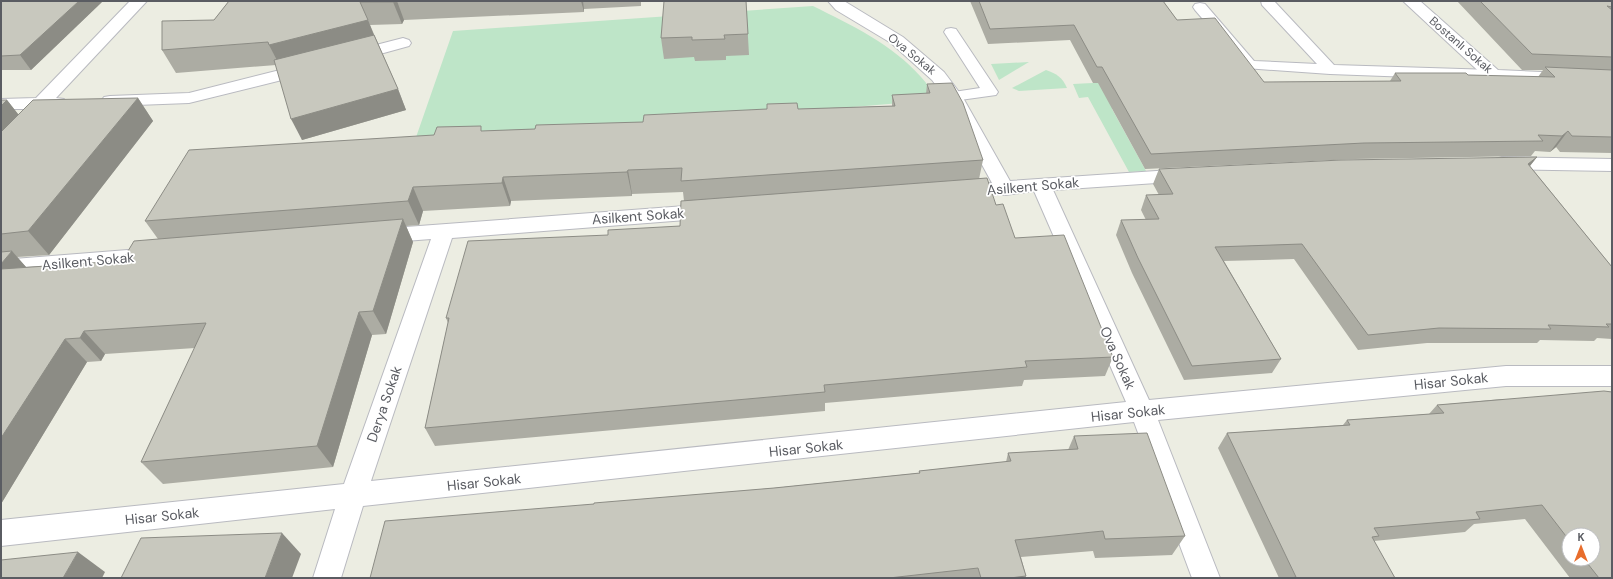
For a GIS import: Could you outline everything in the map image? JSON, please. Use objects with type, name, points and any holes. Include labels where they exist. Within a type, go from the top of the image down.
[{"type":"street","points":[[1,104],[52,107],[139,1]]},
{"type":"street","name":"Ova Sokak","points":[[836,1],[841,8],[892,37],[918,57],[938,76],[953,96],[1006,189]]},
{"type":"street","name":"Bostanlı Sokak","points":[[1411,1],[1493,75],[1612,80]]},
{"type":"street","points":[[96,102],[189,98],[404,44]]},
{"type":"street","points":[[1481,163],[1612,165]]},
{"type":"street","name":"Asilkent Sokak","points":[[942,194],[1006,189],[1041,184],[1201,174]]},
{"type":"street","name":"Ova Sokak","points":[[1041,184],[1142,411],[1206,578]]},
{"type":"street","name":"Asilkent Sokak","points":[[364,238],[728,210]]},
{"type":"street","name":"Derya Sokak","points":[[327,578],[353,496],[444,231]]},
{"type":"street","name":"Asilkent Sokak","points":[[1,268],[175,253]]},
{"type":"street","name":"Hisar Sokak","points":[[1,533],[1142,411],[1506,376],[1612,376]]},
{"type":"lane","points":[[1267,2],[1330,69]]},
{"type":"lane","points":[[1200,7],[1250,65],[1493,75]]},
{"type":"lane","points":[[951,32],[990,92],[953,96]]},
{"type":"green space","points":[[813,6],[842,20],[884,45],[910,65],[923,79],[937,100],[414,143],[453,31]]},
{"type":"green space","points":[[1029,62],[999,80],[991,64]]},
{"type":"green space","points":[[1046,70],[1059,76],[1067,88],[1019,91],[1012,88]]},
{"type":"green space","points":[[1131,81],[1112,109],[1146,171],[1129,172],[1088,97],[1079,98],[1073,84]]},
{"type":"building","points":[[1,1],[79,1],[20,55],[1,56]]},
{"type":"building","points":[[229,1],[394,1],[360,2],[368,20],[269,45],[268,42],[162,50],[162,21],[214,20]]},
{"type":"building","points":[[664,1],[746,1],[748,34],[724,35],[725,39],[692,40],[692,37],[661,38]]},
{"type":"building","points":[[979,1],[1163,1],[1177,20],[1215,18],[1264,82],[1401,81],[1395,73],[1466,73],[1468,75],[1555,77],[1545,67],[1612,70],[1612,137],[1572,136],[1568,131],[1562,136],[1538,135],[1543,141],[1364,143],[1151,154],[1102,67],[1097,67],[1074,25],[990,29]]},
{"type":"building","points":[[1480,1],[1612,1],[1612,7],[1607,6],[1612,10],[1612,57],[1532,54]]},
{"type":"building","points":[[374,35],[398,89],[291,119],[274,60]]},
{"type":"building","points":[[952,83],[963,103],[983,160],[681,181],[682,168],[628,170],[627,172],[503,177],[502,183],[413,187],[408,201],[145,221],[189,150],[434,135],[437,127],[481,126],[481,131],[535,129],[536,125],[643,122],[644,115],[767,109],[767,104],[797,103],[798,109],[895,106],[892,95],[930,93],[927,84]]},
{"type":"building","points":[[138,98],[28,231],[1,234],[1,132],[33,100]]},
{"type":"building","points":[[1,100],[7,100],[1,106]]},
{"type":"building","points":[[1537,157],[1528,164],[1612,267],[1612,324],[1606,324],[1609,327],[1548,325],[1551,329],[1439,328],[1368,335],[1302,244],[1215,247],[1281,359],[1192,366],[1138,258],[1121,220],[1159,219],[1146,195],[1173,194],[1159,169],[1341,160]]},
{"type":"building","points":[[987,178],[996,205],[1003,204],[1015,238],[1064,235],[1113,357],[1025,361],[1027,367],[824,385],[825,392],[425,428],[449,318],[446,318],[468,241],[608,235],[608,230],[680,226],[681,201]]},
{"type":"building","points":[[403,219],[373,311],[359,312],[317,446],[141,462],[206,323],[84,331],[80,338],[65,339],[1,438],[1,269],[122,261],[134,241]]},
{"type":"building","points":[[12,251],[1,264],[1,252]]},
{"type":"building","points":[[1604,391],[1612,392],[1612,578],[1599,578],[1590,567],[1601,567],[1601,527],[1561,527],[1561,530],[1542,505],[1476,512],[1480,519],[1374,528],[1379,536],[1372,537],[1395,578],[1291,578],[1296,577],[1227,433],[1350,425],[1347,420],[1444,413],[1437,405]]},
{"type":"building","points":[[1147,433],[1185,536],[1105,539],[1103,531],[1015,540],[1026,576],[1010,578],[981,578],[978,568],[889,578],[370,578],[385,521],[774,488],[920,473],[919,471],[1011,461],[1008,453],[1078,449],[1074,436]]},
{"type":"building","points":[[282,533],[265,578],[121,578],[141,538]]},
{"type":"building","points":[[78,552],[63,578],[1,578],[1,560]]}]
